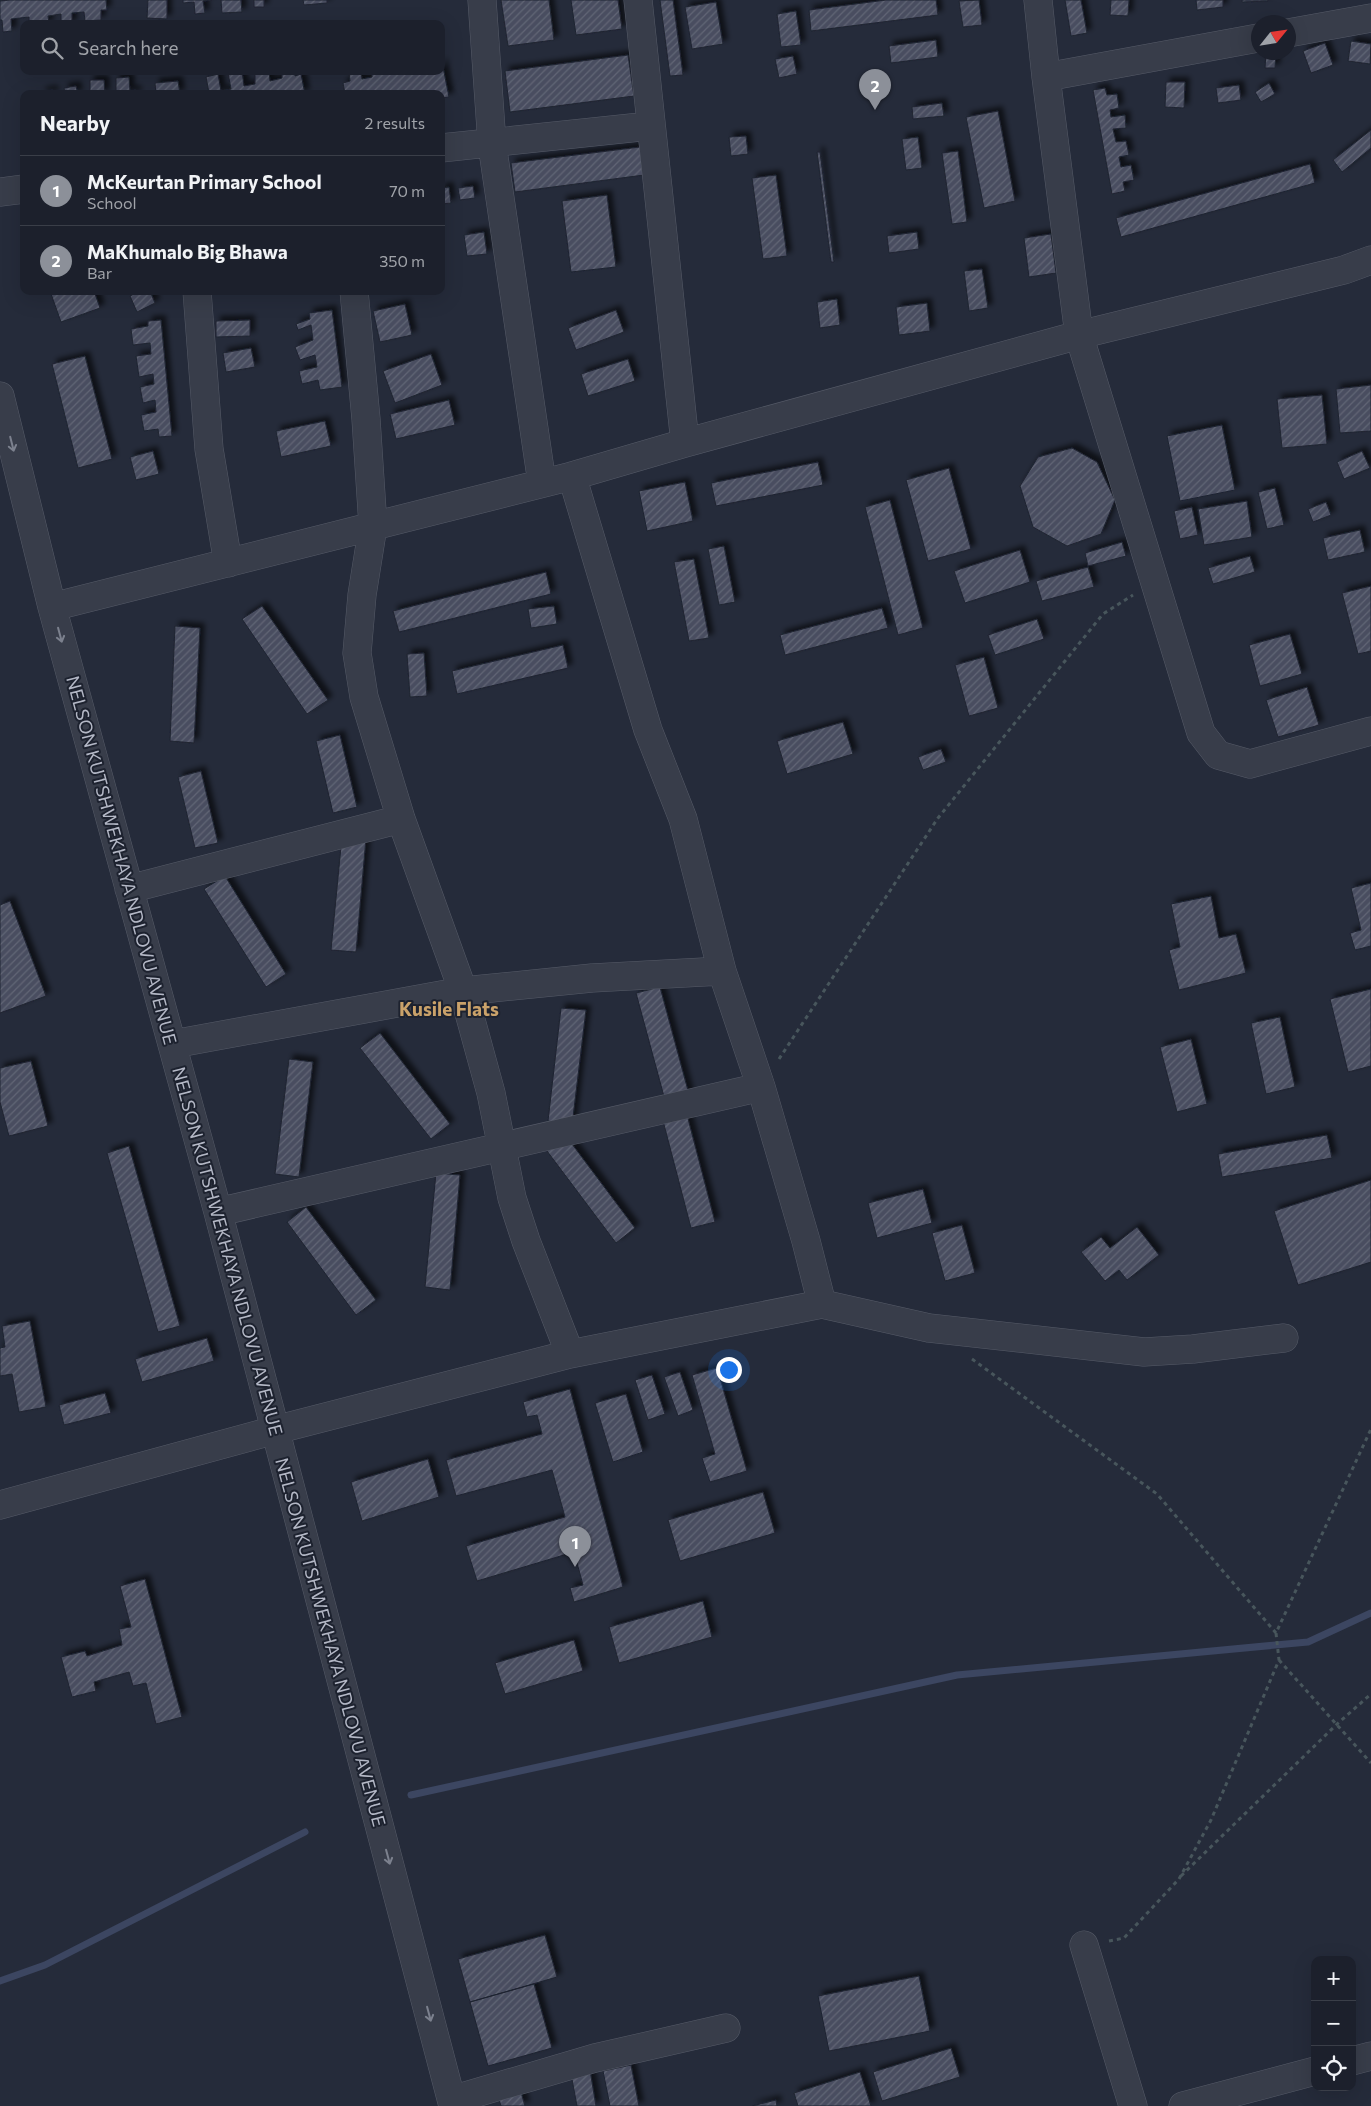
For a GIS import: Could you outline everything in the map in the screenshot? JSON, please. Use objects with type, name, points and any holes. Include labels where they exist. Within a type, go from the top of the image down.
[{"type":"street","points":[[482,0],[492,144],[542,483]]},
{"type":"street","points":[[638,0],[685,443]]},
{"type":"street","points":[[1038,0],[1079,335],[1201,733],[1218,755],[1250,764],[1371,731]]},
{"type":"street","points":[[1296,32],[1371,18]]},
{"type":"street","points":[[1046,77],[1251,39]]},
{"type":"street","points":[[445,148],[650,126]]},
{"type":"street","points":[[0,192],[20,190]]},
{"type":"street","points":[[52,607],[572,476],[685,443],[1079,335],[1344,270],[1371,260]]},
{"type":"street","points":[[197,295],[209,449],[228,563]]},
{"type":"street","points":[[354,295],[366,419],[373,526],[362,595],[357,653],[364,696],[400,819],[463,991],[475,1031],[503,1147],[512,1198],[526,1241],[570,1354]]},
{"type":"street","name":"NELSON KUTSHWEKHAYA NDLOVU AVENUE","points":[[0,396],[52,607],[218,1212],[452,2103]]},
{"type":"street","points":[[572,476],[648,730],[683,819],[722,971],[761,1087],[806,1241],[822,1304]]},
{"type":"street","points":[[129,889],[400,819]]},
{"type":"street","points":[[173,1044],[463,991],[592,978],[722,971]]},
{"type":"street","points":[[218,1212],[761,1087]]},
{"type":"street","points":[[0,1505],[275,1430],[570,1354],[822,1304],[930,1328],[1144,1352],[1193,1349],[1284,1338]]},
{"type":"street","points":[[1084,1945],[1132,2106]]},
{"type":"street","points":[[452,2103],[595,2058],[726,2028]]},
{"type":"street","points":[[1356,2060],[1371,2056]]},
{"type":"street","points":[[1183,2106],[1311,2072]]},
{"type":"path","points":[[761,1087],[938,818],[1103,614],[1155,580]]},
{"type":"path","points":[[969,1356],[1157,1494],[1276,1633]]},
{"type":"path","points":[[1179,1878],[1211,1820],[1279,1660],[1276,1633],[1371,1429]]},
{"type":"path","points":[[1279,1660],[1371,1763]]},
{"type":"path","points":[[1084,1945],[1124,1938],[1179,1878],[1336,1725],[1371,1694]]},
{"type":"building","points":[[106,0],[107,10],[101,10],[101,20],[85,20],[84,12],[72,13],[72,20],[61,20],[61,14],[48,16],[48,20],[29,20],[29,17],[11,19],[12,31],[3,32],[2,20],[0,20],[0,1]]},
{"type":"building","points":[[148,0],[167,0],[167,19],[147,18]]},
{"type":"building","points":[[183,0],[212,0],[203,1],[205,13],[195,14],[194,2],[183,3]]},
{"type":"building","points":[[221,0],[241,0],[242,12],[222,13]]},
{"type":"building","points":[[254,0],[264,0],[264,7],[254,7]]},
{"type":"building","points":[[303,0],[327,0],[327,3],[304,5]]},
{"type":"building","points":[[501,0],[549,0],[554,40],[508,46]]},
{"type":"building","points":[[571,0],[618,0],[622,29],[576,35]]},
{"type":"building","points":[[660,0],[673,0],[683,75],[670,76]]},
{"type":"building","points":[[886,0],[936,0],[938,15],[811,31],[809,10]]},
{"type":"building","points":[[979,0],[982,25],[963,27],[959,1]]},
{"type":"building","points":[[1065,0],[1081,0],[1087,33],[1071,36]]},
{"type":"building","points":[[1111,0],[1129,0],[1128,16],[1110,15]]},
{"type":"building","points":[[1196,0],[1223,0],[1223,7],[1197,10]]},
{"type":"building","points":[[1242,0],[1268,0],[1268,1],[1242,2]]},
{"type":"building","points":[[716,2],[723,44],[692,49],[685,7]]},
{"type":"building","points":[[796,11],[801,45],[781,47],[777,14]]},
{"type":"building","points":[[936,40],[938,57],[891,63],[889,46]]},
{"type":"building","points":[[1351,41],[1371,44],[1370,64],[1348,61]]},
{"type":"building","points":[[1325,43],[1333,65],[1311,73],[1303,51]]},
{"type":"building","points":[[628,55],[634,96],[510,112],[505,71]]},
{"type":"building","points":[[793,56],[797,74],[779,78],[775,59]]},
{"type":"building","points":[[1266,60],[1276,60],[1275,68],[1265,68]]},
{"type":"building","points":[[218,75],[221,90],[208,90],[206,77]]},
{"type":"building","points":[[228,75],[243,75],[244,86],[255,84],[255,75],[269,75],[270,81],[282,78],[282,75],[301,75],[304,90],[226,90],[231,89]]},
{"type":"building","points":[[349,75],[362,75],[362,79],[372,77],[372,75],[445,75],[449,97],[445,98],[445,90],[344,90],[343,83],[350,81]]},
{"type":"building","points":[[129,77],[130,90],[116,90],[116,78]]},
{"type":"building","points":[[90,80],[104,80],[105,90],[90,90]]},
{"type":"building","points":[[178,81],[179,90],[156,90],[155,83]]},
{"type":"building","points":[[1166,82],[1185,82],[1184,108],[1165,107]]},
{"type":"building","points":[[1269,83],[1275,94],[1261,102],[1255,92]]},
{"type":"building","points":[[1239,85],[1241,100],[1218,103],[1216,88]]},
{"type":"building","points":[[76,86],[77,90],[64,90],[64,88]]},
{"type":"building","points":[[1105,88],[1107,95],[1117,94],[1119,108],[1110,110],[1111,117],[1125,115],[1126,128],[1113,129],[1116,142],[1126,141],[1129,155],[1119,157],[1121,167],[1131,165],[1134,180],[1123,182],[1125,191],[1112,194],[1093,90]]},
{"type":"building","points":[[942,103],[944,116],[913,119],[912,107]]},
{"type":"building","points":[[998,111],[1015,201],[984,208],[966,117]]},
{"type":"building","points":[[1371,130],[1371,148],[1342,172],[1333,160]]},
{"type":"building","points":[[746,136],[748,154],[731,156],[729,137]]},
{"type":"building","points":[[918,137],[922,168],[906,170],[902,139]]},
{"type":"building","points":[[640,147],[644,175],[515,192],[511,163]]},
{"type":"building","points":[[958,151],[967,222],[952,224],[942,153]]},
{"type":"building","points":[[817,152],[820,152],[834,262],[831,262]]},
{"type":"building","points":[[1310,164],[1315,183],[1121,237],[1116,218]]},
{"type":"building","points":[[776,175],[787,256],[763,259],[752,178]]},
{"type":"building","points":[[473,186],[475,198],[460,200],[458,188]]},
{"type":"building","points":[[449,187],[451,203],[445,204],[445,188]]},
{"type":"building","points":[[607,195],[616,267],[571,272],[562,201]]},
{"type":"building","points":[[484,232],[487,254],[467,256],[464,235]]},
{"type":"building","points":[[917,232],[919,249],[889,253],[887,236]]},
{"type":"building","points":[[1051,234],[1056,273],[1029,277],[1024,238]]},
{"type":"building","points":[[982,269],[988,308],[969,311],[964,271]]},
{"type":"building","points":[[51,295],[95,295],[100,308],[61,322]]},
{"type":"building","points":[[152,295],[155,303],[137,312],[130,296]]},
{"type":"building","points":[[837,299],[840,325],[820,328],[817,302]]},
{"type":"building","points":[[927,303],[930,331],[899,335],[896,307]]},
{"type":"building","points":[[405,304],[412,335],[380,342],[373,311]]},
{"type":"building","points":[[332,310],[342,387],[320,390],[318,380],[302,384],[299,371],[317,367],[315,355],[300,360],[295,347],[313,340],[311,325],[298,330],[296,324],[310,319],[309,313]]},
{"type":"building","points":[[616,310],[624,332],[576,350],[568,328]]},
{"type":"building","points":[[161,320],[172,436],[159,437],[158,429],[144,431],[141,415],[156,412],[155,400],[143,403],[140,387],[154,384],[153,374],[139,377],[136,356],[151,354],[150,343],[133,345],[131,329],[148,326],[148,321]]},
{"type":"building","points":[[250,320],[250,336],[216,337],[216,321]]},
{"type":"building","points":[[251,348],[255,367],[226,372],[223,353]]},
{"type":"building","points":[[431,354],[442,385],[395,403],[383,371]]},
{"type":"building","points":[[85,356],[112,459],[78,468],[52,364]]},
{"type":"building","points":[[628,359],[635,381],[588,396],[581,374]]},
{"type":"building","points":[[1371,385],[1371,431],[1340,433],[1336,389]]},
{"type":"building","points":[[1322,395],[1327,444],[1282,448],[1277,399]]},
{"type":"building","points":[[449,400],[455,425],[396,439],[390,414]]},
{"type":"building","points":[[325,421],[331,446],[281,457],[276,431]]},
{"type":"building","points":[[1222,425],[1235,490],[1180,501],[1167,436]]},
{"type":"building","points":[[1072,448],[1097,462],[1115,500],[1101,534],[1067,546],[1033,527],[1020,486],[1038,457]]},
{"type":"building","points":[[153,451],[159,474],[136,480],[130,457]]},
{"type":"building","points":[[1362,451],[1370,468],[1344,479],[1337,462]]},
{"type":"building","points":[[818,462],[823,485],[716,506],[711,483]]},
{"type":"building","points":[[949,468],[971,549],[928,561],[906,480]]},
{"type":"building","points":[[685,482],[693,521],[647,531],[639,491]]},
{"type":"building","points":[[1275,488],[1284,525],[1267,529],[1258,492]]},
{"type":"building","points":[[890,500],[923,628],[898,635],[865,507]]},
{"type":"building","points":[[1247,501],[1252,537],[1204,545],[1198,509]]},
{"type":"building","points":[[1326,502],[1331,515],[1313,522],[1308,509]]},
{"type":"building","points":[[1192,507],[1198,535],[1180,539],[1174,511]]},
{"type":"building","points":[[1360,530],[1365,552],[1328,560],[1323,538]]},
{"type":"building","points":[[1122,542],[1126,556],[1088,566],[1085,553]]},
{"type":"building","points":[[724,546],[735,602],[719,605],[708,549]]},
{"type":"building","points":[[1020,550],[1030,582],[965,603],[954,571]]},
{"type":"building","points":[[1250,556],[1255,572],[1213,584],[1208,568]]},
{"type":"building","points":[[694,559],[709,638],[689,641],[674,562]]},
{"type":"building","points":[[1088,567],[1094,587],[1042,601],[1036,581]]},
{"type":"building","points":[[546,572],[551,594],[399,632],[393,611]]},
{"type":"building","points":[[1371,586],[1371,651],[1358,654],[1342,593]]},
{"type":"building","points":[[262,606],[328,700],[307,714],[242,619]]},
{"type":"building","points":[[554,606],[557,624],[531,628],[528,609]]},
{"type":"building","points":[[882,608],[888,628],[785,655],[780,635]]},
{"type":"building","points":[[1037,619],[1044,639],[995,655],[988,635]]},
{"type":"building","points":[[175,626],[200,628],[194,743],[170,741]]},
{"type":"building","points":[[1290,634],[1302,674],[1260,686],[1249,645]]},
{"type":"building","points":[[563,645],[568,668],[457,694],[452,671]]},
{"type":"building","points":[[424,653],[427,696],[410,697],[407,654]]},
{"type":"building","points":[[984,657],[998,708],[969,716],[955,665]]},
{"type":"building","points":[[1307,687],[1319,725],[1278,737],[1266,700]]},
{"type":"building","points":[[843,722],[853,754],[787,774],[777,741]]},
{"type":"building","points":[[340,735],[357,807],[333,813],[316,741]]},
{"type":"building","points":[[941,749],[946,762],[923,770],[918,757]]},
{"type":"building","points":[[201,771],[218,843],[195,848],[178,777]]},
{"type":"building","points":[[342,836],[366,838],[356,952],[331,950]]},
{"type":"building","points":[[225,876],[286,974],[266,987],[204,889]]},
{"type":"building","points":[[1371,883],[1371,946],[1355,950],[1350,933],[1361,930],[1351,888]]},
{"type":"building","points":[[1211,896],[1219,938],[1236,934],[1246,973],[1179,990],[1169,950],[1180,947],[1171,904]]},
{"type":"building","points":[[10,901],[46,996],[0,1013],[0,905]]},
{"type":"building","points":[[660,987],[690,1098],[666,1104],[636,993]]},
{"type":"building","points":[[1371,989],[1371,1066],[1348,1072],[1330,999]]},
{"type":"building","points":[[561,1008],[586,1010],[572,1125],[548,1121]]},
{"type":"building","points":[[1280,1017],[1295,1087],[1266,1094],[1251,1023]]},
{"type":"building","points":[[380,1033],[450,1124],[431,1139],[360,1048]]},
{"type":"building","points":[[1191,1039],[1207,1104],[1177,1112],[1160,1047]]},
{"type":"building","points":[[289,1059],[313,1062],[299,1177],[275,1174]]},
{"type":"building","points":[[31,1061],[48,1126],[9,1136],[0,1102],[0,1068]]},
{"type":"building","points":[[686,1111],[715,1222],[691,1228],[662,1117]]},
{"type":"building","points":[[1327,1135],[1332,1158],[1222,1177],[1218,1154]]},
{"type":"building","points":[[566,1136],[635,1228],[616,1243],[547,1151]]},
{"type":"building","points":[[129,1146],[180,1326],[158,1332],[107,1153]]},
{"type":"building","points":[[436,1173],[460,1175],[450,1290],[425,1287]]},
{"type":"building","points":[[1371,1180],[1371,1262],[1298,1285],[1274,1211]]},
{"type":"building","points":[[923,1189],[932,1223],[877,1238],[868,1203]]},
{"type":"building","points":[[306,1207],[376,1300],[356,1315],[287,1222]]},
{"type":"building","points":[[962,1225],[975,1273],[945,1281],[932,1233]]},
{"type":"building","points":[[1137,1227],[1159,1255],[1127,1280],[1119,1270],[1105,1281],[1081,1252],[1101,1237],[1110,1248]]},
{"type":"building","points":[[30,1321],[46,1407],[19,1412],[12,1374],[0,1376],[0,1348],[5,1347],[2,1326]]},
{"type":"building","points":[[207,1338],[214,1361],[142,1382],[135,1359]]},
{"type":"building","points":[[717,1368],[747,1471],[710,1482],[702,1458],[715,1454],[692,1375]]},
{"type":"building","points":[[680,1372],[693,1410],[678,1416],[664,1377]]},
{"type":"building","points":[[652,1375],[665,1414],[648,1420],[635,1380]]},
{"type":"building","points":[[570,1389],[623,1587],[574,1602],[570,1588],[583,1585],[574,1552],[477,1581],[466,1546],[565,1517],[552,1470],[456,1496],[446,1460],[542,1434],[537,1415],[527,1417],[523,1402]]},
{"type":"building","points":[[105,1393],[111,1413],[64,1425],[59,1405]]},
{"type":"building","points":[[626,1394],[643,1452],[613,1462],[595,1403]]},
{"type":"building","points":[[428,1459],[439,1497],[362,1521],[351,1482]]},
{"type":"building","points":[[763,1492],[775,1533],[680,1561],[668,1520]]},
{"type":"building","points":[[145,1579],[182,1717],[156,1724],[146,1683],[133,1686],[129,1672],[94,1682],[96,1691],[72,1697],[61,1657],[85,1651],[87,1656],[122,1645],[119,1629],[131,1627],[120,1586]]},
{"type":"building","points":[[703,1601],[712,1637],[619,1663],[609,1627]]},
{"type":"building","points":[[574,1640],[583,1671],[505,1694],[495,1663]]},
{"type":"building","points":[[545,1935],[557,1977],[470,2002],[458,1959]]},
{"type":"building","points":[[919,1976],[930,2031],[829,2051],[818,1996]]},
{"type":"building","points":[[534,1984],[552,2048],[488,2066],[470,2002]]},
{"type":"building","points":[[951,2048],[960,2077],[882,2101],[873,2072]]},
{"type":"building","points":[[631,2065],[639,2106],[610,2106],[603,2071]]},
{"type":"building","points":[[590,2070],[596,2106],[577,2106],[571,2074]]},
{"type":"building","points":[[860,2072],[871,2106],[798,2106],[794,2093]]},
{"type":"building","points":[[518,2082],[525,2106],[501,2106],[496,2089]]},
{"type":"building","points":[[776,2100],[777,2106],[752,2106]]},
{"type":"waterway","points":[[411,1795],[957,1675],[1308,1642],[1371,1613]]},
{"type":"waterway","points":[[0,1981],[45,1965],[305,1832]]},
{"type":"place","name":"MaKhumalo Big Bhawa","points":[[875,110]]},
{"type":"place","name":"McKeurtan Primary School","points":[[575,1567]]},
{"type":"district","name":"Kusile Flats","points":[[449,1008]]}]
